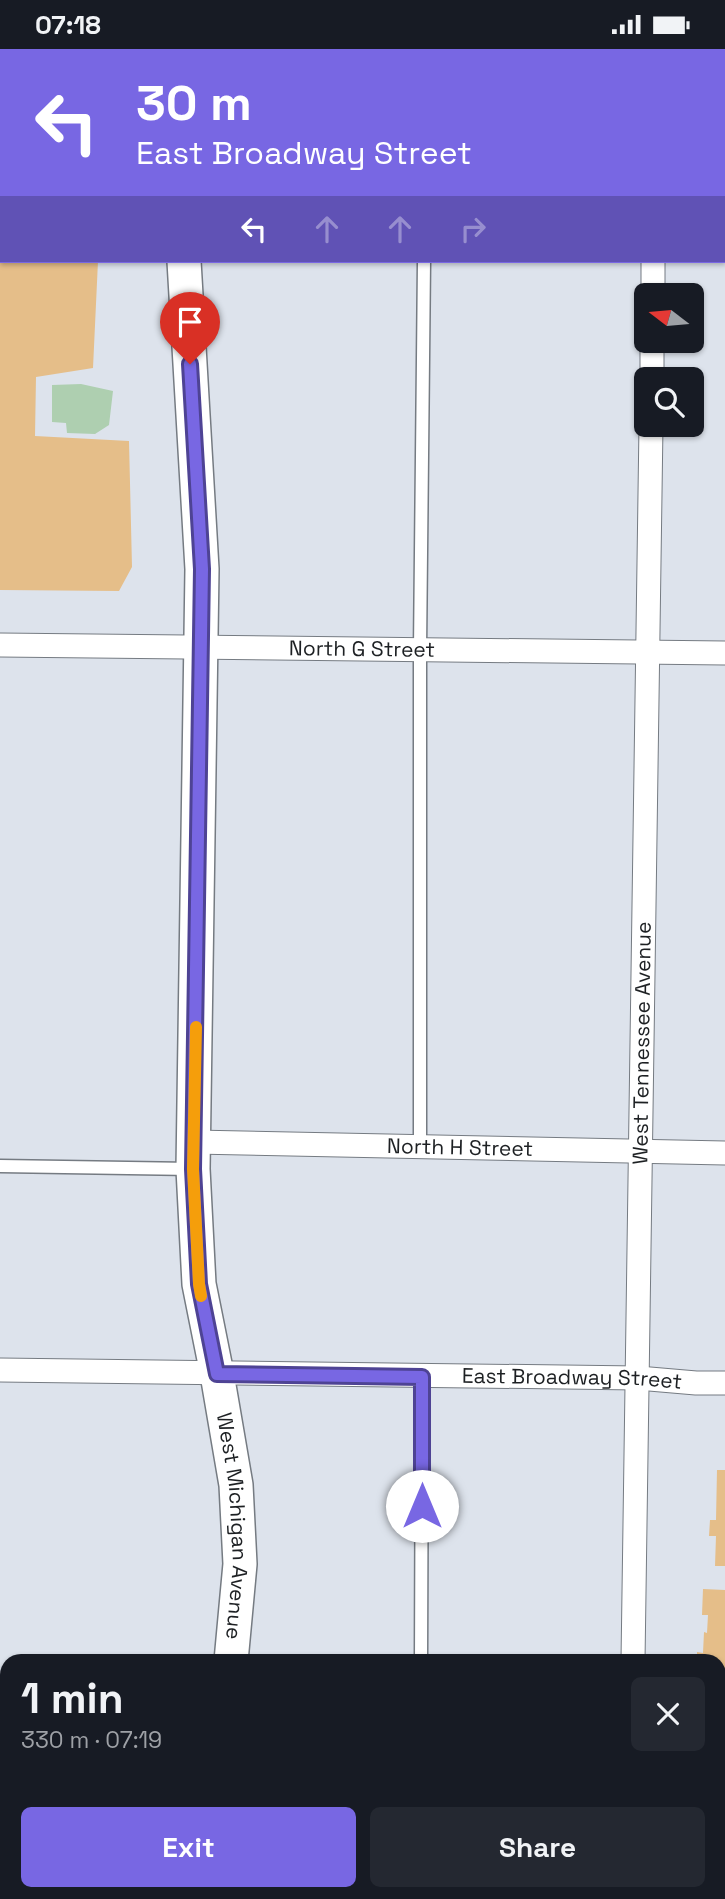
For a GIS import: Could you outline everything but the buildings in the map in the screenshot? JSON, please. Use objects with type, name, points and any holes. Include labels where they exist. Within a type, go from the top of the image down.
[{"type":"street","name":"West Michigan Avenue","points":[[184,263],[202,569],[194,1156],[199,1284],[236,1485],[240,1564],[232,1654]]},
{"type":"street","points":[[653,263],[653,283]]},
{"type":"street","name":"West Tennessee Avenue","points":[[633,1654],[651,437]]},
{"type":"street","name":"North G Street","points":[[0,645],[725,653]]},
{"type":"street","name":"North H Street","points":[[194,1156],[420,1147],[725,1153]]},
{"type":"street","name":"East Broadway Street","points":[[0,1370],[638,1378],[725,1383]]},
{"type":"street","points":[[696,1383],[725,1391]]},
{"type":"lane","points":[[420,1147],[420,650],[424,263]]},
{"type":"lane","points":[[0,1166],[194,1156]]},
{"type":"lane","points":[[421,1654],[422,1377]]},
{"type":"green space","points":[[81,384],[113,391],[109,425],[95,434],[67,433],[66,423],[52,422],[52,385]]},
{"type":"slow traffic","points":[[196,1027],[193,1169],[201,1296]]},
{"type":"route","points":[[190,364],[202,569],[193,1169],[199,1284],[217,1374],[422,1377],[422,1506]]}]
